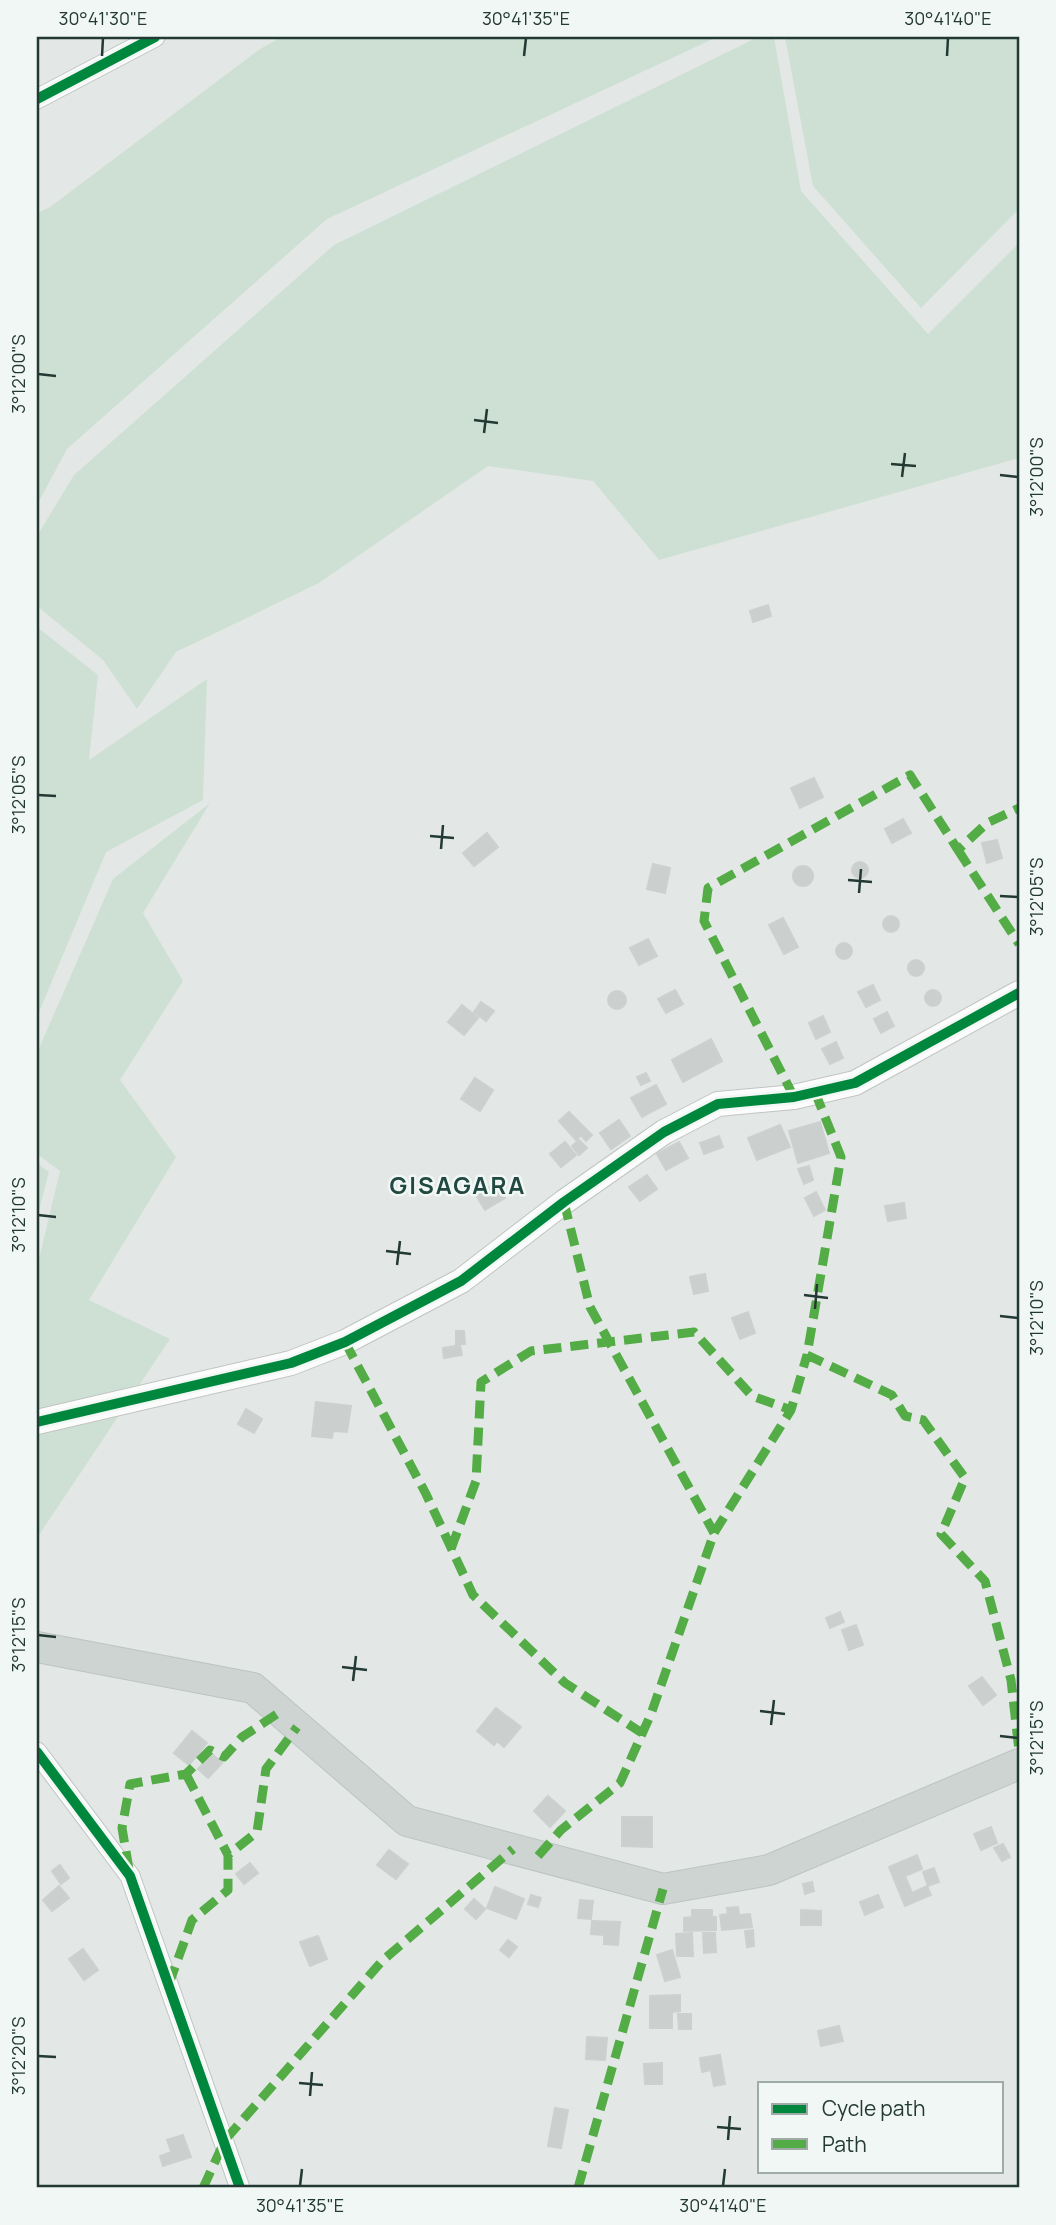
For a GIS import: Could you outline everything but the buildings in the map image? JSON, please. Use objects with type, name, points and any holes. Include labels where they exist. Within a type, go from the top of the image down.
[{"type":"main road","points":[[37,1647],[253,1688],[407,1821],[663,1889],[769,1870],[1019,1764]]},
{"type":"street","points":[[37,99],[155,37]]},
{"type":"street","points":[[37,1422],[291,1363],[345,1342],[461,1281],[564,1202],[653,1140],[718,1104],[794,1097],[855,1083],[1019,993]]},
{"type":"street","points":[[37,1752],[130,1876],[240,2188]]},
{"type":"green space","points":[[282,37],[717,37],[327,219],[67,449],[37,505],[37,213],[50,207],[260,49]]},
{"type":"green space","points":[[758,37],[774,37],[801,191],[928,334],[1019,243],[1019,458],[659,560],[593,481],[488,466],[319,583],[176,652],[137,709],[103,660],[37,606],[37,536],[74,475],[334,245]]},
{"type":"green space","points":[[785,37],[1019,37],[1019,209],[921,308],[813,186]]},
{"type":"green space","points":[[37,627],[98,675],[89,760],[207,679],[203,800],[106,852],[37,1017]]},
{"type":"green space","points":[[210,803],[143,913],[183,981],[120,1080],[176,1157],[89,1300],[170,1339],[37,1538],[37,1267],[60,1171],[37,1154],[37,1053],[113,879]]},
{"type":"green space","points":[[37,1163],[49,1172],[37,1218]]},
{"type":"marked path","points":[[794,1097],[704,921],[708,888],[910,775],[958,850],[987,823],[1019,808]]},
{"type":"marked path","points":[[958,850],[1019,944]]},
{"type":"marked path","points":[[815,1092],[841,1157],[807,1355],[892,1395],[905,1416],[923,1420],[965,1478],[941,1534],[985,1581],[1011,1680],[1019,1751]]},
{"type":"marked path","points":[[564,1202],[590,1307],[714,1533]]},
{"type":"marked path","points":[[451,1549],[476,1481],[481,1382],[531,1351],[694,1332],[752,1396],[791,1410]]},
{"type":"marked path","points":[[345,1342],[426,1494],[473,1595],[565,1683],[642,1733]]},
{"type":"marked path","points":[[538,1856],[561,1830],[620,1783],[651,1714],[714,1533],[791,1410],[807,1355]]},
{"type":"marked path","points":[[129,1869],[122,1828],[130,1784],[186,1774],[210,1750],[224,1757],[242,1737],[280,1712]]},
{"type":"marked path","points":[[169,1984],[192,1920],[228,1890],[228,1855],[257,1832],[266,1769],[297,1727]]},
{"type":"marked path","points":[[186,1774],[228,1855]]},
{"type":"marked path","points":[[203,2188],[225,2140],[382,1961],[513,1849]]},
{"type":"marked path","points":[[578,2188],[663,1889]]},
{"type":"cycle path","points":[[37,99],[155,37]]},
{"type":"cycle path","points":[[37,1422],[291,1363],[345,1342],[461,1281],[564,1202],[664,1132],[718,1104],[794,1097],[855,1083],[1019,993]]},
{"type":"cycle path","points":[[37,1752],[130,1876],[240,2188]]},
{"type":"district","name":"GISAGARA","points":[[458,1184]]}]
